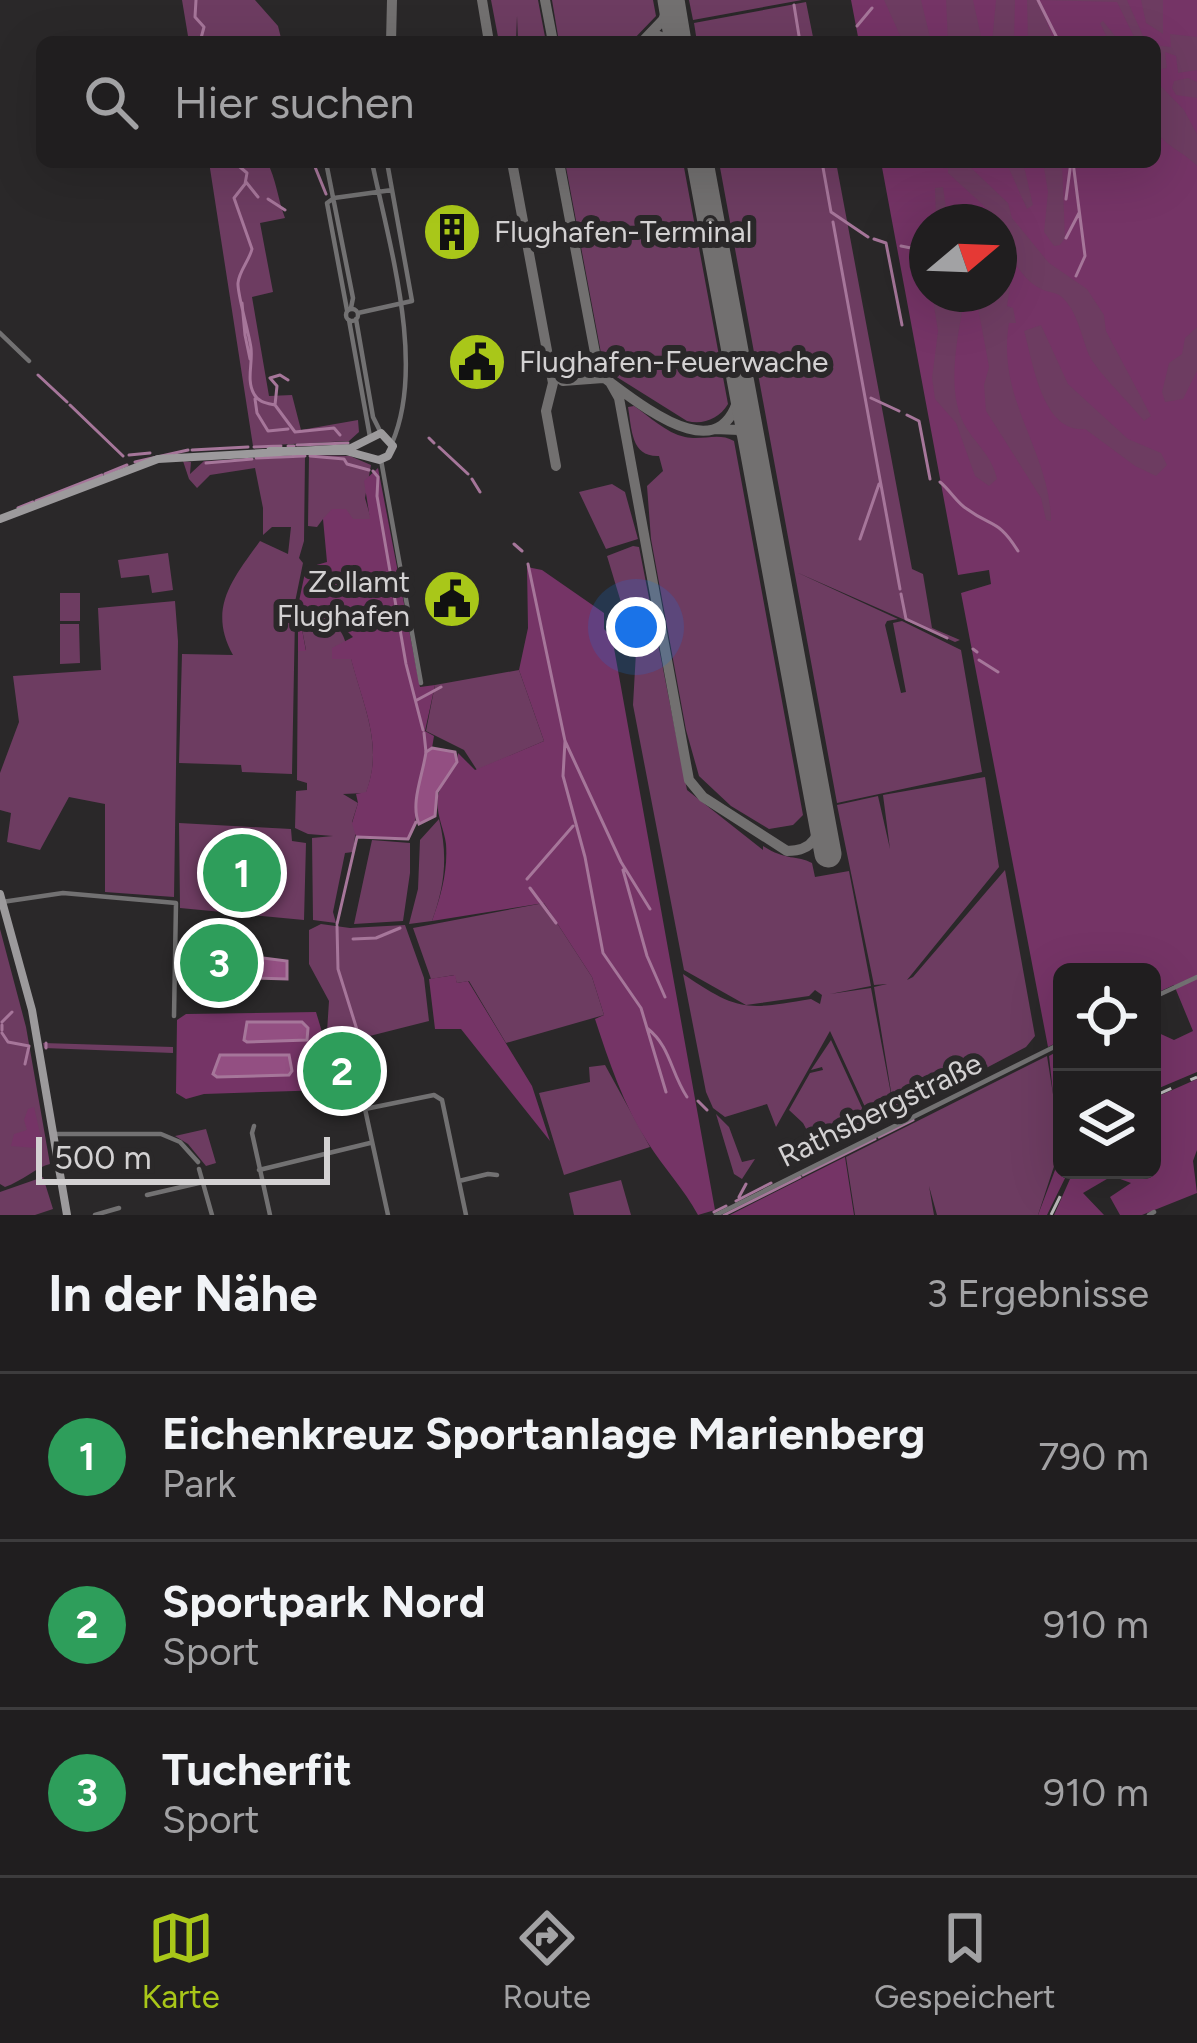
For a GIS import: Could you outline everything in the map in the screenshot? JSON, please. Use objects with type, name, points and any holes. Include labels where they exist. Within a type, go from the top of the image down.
[{"type":"main road","points":[[0,519],[155,459],[270,452],[343,449],[381,433],[392,443],[390,455],[377,460],[349,452],[270,452]]},
{"type":"main road","points":[[368,440],[367,451],[377,460]]},
{"type":"main road","points":[[1,898],[25,988],[67,1215]]},
{"type":"street","points":[[327,168],[334,198]]},
{"type":"street","points":[[374,168],[408,358],[392,443]]},
{"type":"street","points":[[352,314],[409,304],[412,297],[388,168]]},
{"type":"street","points":[[381,433],[327,203],[392,190]]},
{"type":"street","points":[[390,256],[404,253]]},
{"type":"street","points":[[352,314],[368,440]]},
{"type":"street","points":[[0,333],[29,361]]},
{"type":"street","points":[[343,449],[362,440],[368,420]]},
{"type":"street","points":[[377,460],[422,683]]},
{"type":"street","points":[[1,898],[63,893],[176,903],[174,1016]]},
{"type":"street","points":[[1161,994],[1197,976]]},
{"type":"street","name":"Rathsbergstraße","points":[[716,1215],[1053,1047]]},
{"type":"street","points":[[388,1215],[365,1109],[439,1096],[466,1215]]},
{"type":"street","points":[[254,1126],[271,1215]]},
{"type":"street","points":[[52,1134],[161,1134],[180,1142],[199,1166],[212,1215]]},
{"type":"street","points":[[259,1170],[372,1142]]},
{"type":"street","points":[[459,1181],[497,1175]]},
{"type":"street","points":[[147,1195],[202,1182]]},
{"type":"street","points":[[95,1215],[119,1208]]},
{"type":"shaded area","points":[[182,0],[255,0],[278,26],[280,36],[188,36]]},
{"type":"shaded area","points":[[491,0],[538,0],[545,36],[518,36],[517,16],[516,36],[498,36]]},
{"type":"shaded area","points":[[552,0],[653,0],[656,16],[637,36],[558,36]]},
{"type":"shaded area","points":[[689,0],[802,0],[693,20]]},
{"type":"shaded area","points":[[851,0],[884,0],[900,36],[858,36]]},
{"type":"shaded area","points":[[854,0],[1168,0],[1197,27],[1197,491],[1031,554],[932,420],[912,312],[1017,312],[1017,204],[909,204],[909,296],[885,168],[1161,168],[1161,36],[861,36]]},
{"type":"shaded area","points":[[921,0],[946,0],[948,36],[930,36]]},
{"type":"shaded area","points":[[973,0],[996,0],[993,36],[981,36]]},
{"type":"shaded area","points":[[1015,0],[1027,0],[1028,36],[1014,36]]},
{"type":"shaded area","points":[[1039,0],[1117,2],[1134,36],[1115,36],[1103,21],[1106,36],[1052,36]]},
{"type":"shaded area","points":[[1127,0],[1141,0],[1146,23],[1163,34],[1163,0],[1197,0],[1197,37],[1170,34],[1171,47],[1161,46],[1161,36],[1143,36]]},
{"type":"shaded area","points":[[806,2],[813,36],[696,36],[694,23]]},
{"type":"shaded area","points":[[1165,52],[1176,56],[1178,73],[1197,70],[1197,82],[1188,78],[1174,81],[1172,88],[1176,95],[1197,98],[1197,134],[1184,110],[1161,86],[1161,70],[1167,68]]},
{"type":"shaded area","points":[[1161,137],[1197,166],[1197,327],[1185,338],[1182,354],[1169,363],[1162,392],[1165,402],[1183,399],[1197,371],[1197,1072],[1161,1087],[1161,1034],[1174,1040],[1193,1031],[1174,985],[1161,991],[1161,963],[1053,963],[1053,1044],[1048,1047],[961,593],[991,584],[989,570],[958,575],[882,168],[948,168],[982,204],[945,204],[943,187],[935,188],[935,204],[909,204],[909,312],[935,312],[935,399],[956,423],[975,476],[989,486],[997,479],[995,471],[967,429],[955,386],[962,312],[979,312],[989,367],[984,385],[986,411],[1041,498],[1046,520],[1051,521],[1042,471],[1010,376],[1007,351],[1009,323],[1016,323],[1017,265],[1033,284],[1059,295],[1070,307],[1099,370],[1144,421],[1151,416],[1087,289],[1049,263],[1017,224],[1017,204],[1008,204],[971,168],[1009,168],[1027,209],[1033,205],[1024,168],[1044,168],[1048,192],[1044,232],[1054,246],[1065,238],[1062,168],[1161,168]],"holes":[[[1041,325],[1068,384],[1128,439],[1161,453],[1167,465],[1156,476],[1085,429],[1059,420],[1042,393],[1024,331]]]},
{"type":"shaded area","points":[[210,168],[270,168],[285,218],[260,223],[273,292],[252,297],[269,396],[292,395],[301,430],[358,420],[359,432],[349,441],[253,446]]},
{"type":"shaded area","points":[[566,168],[684,168],[728,404],[710,420],[687,421],[604,369]]},
{"type":"shaded area","points":[[720,168],[837,168],[912,569],[923,574],[932,628],[960,640],[955,642],[796,572],[898,619],[885,625],[901,693],[906,692],[893,623],[902,621],[961,650],[982,772],[837,803]]},
{"type":"shaded area","points":[[634,406],[678,435],[734,441],[803,815],[793,825],[769,829],[731,806],[699,776],[686,730],[651,539],[647,486],[663,471],[659,456],[643,452],[634,440],[628,407]]},
{"type":"shaded area","points":[[309,455],[350,456],[371,465],[365,498],[371,519],[323,519],[317,527],[308,526]]},
{"type":"shaded area","points":[[305,457],[304,541],[299,558],[303,563],[295,602],[289,603],[289,616],[295,617],[292,774],[242,772],[241,765],[179,763],[182,654],[233,655],[222,623],[227,595],[260,541],[288,554],[291,527],[272,527],[263,535],[255,468],[210,475],[197,488],[183,461],[191,462],[190,474],[204,461]]},
{"type":"shaded area","points":[[378,468],[420,687],[435,685],[425,731],[434,736],[432,748],[426,752],[409,840],[356,837],[352,823],[356,794],[366,792],[371,775],[372,742],[351,659],[332,659],[332,648],[353,637],[335,619],[307,610],[301,624],[306,651],[298,651],[298,606],[306,568],[327,562],[323,519],[332,509],[346,509],[353,519],[370,519],[364,481]]},
{"type":"shaded area","points":[[612,484],[625,492],[638,539],[606,549],[579,492]]},
{"type":"shaded area","points":[[639,547],[687,790],[763,850],[763,846],[812,863],[815,877],[849,871],[871,986],[830,994],[871,988],[894,1110],[890,1119],[871,1120],[830,1031],[776,1127],[767,1104],[725,1117],[713,1108],[683,974],[744,1005],[757,1006],[771,1005],[811,999],[820,1004],[822,995],[815,990],[809,996],[746,1005],[684,970],[633,705],[636,652],[607,556]]},
{"type":"shaded area","points":[[168,553],[173,590],[152,593],[149,575],[121,578],[118,560]]},
{"type":"shaded area","points":[[527,567],[542,570],[604,613],[604,629],[612,637],[715,1210],[698,1215],[631,1113],[595,1019],[604,1015],[592,977],[544,903],[432,921],[446,864],[438,796],[458,753],[475,770],[544,741],[519,670],[528,628]]},
{"type":"shaded area","points":[[60,593],[80,593],[80,621],[60,621]]},
{"type":"shaded area","points":[[175,601],[174,897],[105,892],[105,804],[69,797],[40,850],[7,842],[11,813],[0,810],[0,773],[19,722],[13,676],[101,670],[98,608]]},
{"type":"shaded area","points":[[307,610],[331,622],[344,637],[346,644],[332,659],[351,658],[372,742],[366,793],[343,794],[358,803],[352,822],[356,828],[353,852],[345,853],[333,912],[336,923],[313,920],[312,838],[333,836],[295,828],[296,791],[307,790],[307,783],[297,780],[298,651],[306,650],[301,624]]},
{"type":"shaded area","points":[[60,624],[79,624],[80,663],[60,664]]},
{"type":"shaded area","points":[[519,670],[544,741],[477,770],[464,750],[426,731],[435,685]]},
{"type":"shaded area","points":[[432,748],[455,752],[457,762],[437,792],[435,816],[419,824],[418,789],[426,752]]},
{"type":"shaded area","points":[[985,777],[999,867],[907,980],[1005,870],[1035,1036],[1026,1047],[895,1116],[874,987],[887,984],[874,985],[837,805],[878,796],[890,849],[883,795]]},
{"type":"shaded area","points":[[439,819],[444,858],[436,908],[432,921],[409,924],[418,889],[420,840]]},
{"type":"shaded area","points":[[179,823],[291,829],[292,841],[306,843],[304,920],[180,908]]},
{"type":"shaded area","points":[[372,840],[410,843],[403,921],[354,924]]},
{"type":"shaded area","points":[[544,903],[592,977],[604,1015],[506,1043],[469,981],[457,983],[454,975],[431,979],[413,928]]},
{"type":"shaded area","points":[[321,924],[350,928],[405,925],[424,978],[429,1021],[326,1047],[329,1001],[309,964],[309,930]]},
{"type":"shaded area","points":[[0,929],[26,1027],[50,1164],[5,1187],[0,1184]]},
{"type":"shaded area","points":[[263,958],[287,961],[287,979],[254,978]]},
{"type":"shaded area","points":[[455,975],[457,983],[468,981],[532,1086],[550,1141],[461,1029],[435,1029],[429,979]]},
{"type":"shaded area","points":[[316,1012],[328,1052],[321,1061],[327,1090],[204,1094],[186,1099],[176,1093],[177,1020],[186,1014]]},
{"type":"shaded area","points":[[247,1022],[302,1022],[308,1028],[307,1040],[247,1042]]},
{"type":"shaded area","points":[[831,1040],[869,1123],[867,1129],[819,1153],[803,1123],[789,1110],[810,1073],[823,1070],[811,1070]]},
{"type":"shaded area","points":[[43,1043],[173,1047],[173,1053],[44,1048]]},
{"type":"shaded area","points":[[220,1055],[289,1055],[292,1071],[289,1075],[217,1077],[213,1074]]},
{"type":"shaded area","points":[[1047,1056],[1053,1094],[1053,1169],[1038,1215],[937,1215],[929,1186],[934,1215],[855,1215],[846,1157]]},
{"type":"shaded area","points":[[605,1065],[650,1147],[564,1175],[539,1093],[590,1082],[589,1067]]},
{"type":"shaded area","points":[[1197,1079],[1193,1161],[1197,1193],[1142,1215],[1120,1215],[1110,1197],[1131,1183],[1120,1179],[1161,1179],[1161,1095]]},
{"type":"shaded area","points":[[34,1107],[41,1138],[36,1148],[11,1146],[14,1134],[27,1130],[24,1120]]},
{"type":"shaded area","points":[[716,1114],[729,1127],[742,1162],[755,1159],[742,1179],[734,1174]]},
{"type":"shaded area","points":[[206,1129],[216,1163],[206,1166],[175,1136]]},
{"type":"shaded area","points":[[845,1157],[854,1215],[730,1215]]},
{"type":"shaded area","points":[[1053,1175],[1065,1179],[1047,1215],[1038,1215]]},
{"type":"shaded area","points":[[43,1177],[53,1209],[35,1215],[0,1215],[0,1192]]},
{"type":"shaded area","points":[[1070,1179],[1107,1179],[1083,1193],[1104,1215],[1054,1215]]},
{"type":"shaded area","points":[[621,1180],[631,1215],[574,1215],[569,1193]]},
{"type":"waterway","points":[[196,0],[195,17],[204,27],[202,36]]},
{"type":"waterway","points":[[1038,0],[1056,36]]},
{"type":"waterway","points":[[794,5],[799,36]]},
{"type":"waterway","points":[[857,26],[872,8]]},
{"type":"waterway","points":[[241,168],[247,173],[245,184],[234,198],[252,249],[238,283],[251,348],[252,389],[260,400],[275,405],[295,432],[334,428],[340,435]]},
{"type":"waterway","points":[[315,168],[326,194]]},
{"type":"waterway","points":[[823,168],[831,212],[868,237]]},
{"type":"waterway","points":[[1066,199],[1070,168]]},
{"type":"waterway","points":[[1074,168],[1085,256],[1076,276]]},
{"type":"waterway","points":[[246,182],[258,197]]},
{"type":"waterway","points":[[268,199],[285,210]]},
{"type":"waterway","points":[[1066,238],[1079,213]]},
{"type":"waterway","points":[[833,222],[900,589]]},
{"type":"waterway","points":[[874,239],[886,243],[902,325]]},
{"type":"waterway","points":[[901,246],[909,248]]},
{"type":"waterway","points":[[242,303],[245,335]]},
{"type":"waterway","points":[[245,335],[250,359]]},
{"type":"waterway","points":[[38,375],[67,402]]},
{"type":"waterway","points":[[275,405],[277,386],[270,378],[280,375],[288,380]]},
{"type":"waterway","points":[[871,398],[899,411]]},
{"type":"waterway","points":[[255,399],[268,431],[288,429]]},
{"type":"waterway","points":[[70,405],[123,456]]},
{"type":"waterway","points":[[907,415],[919,421],[930,479]]},
{"type":"waterway","points":[[429,438],[434,443]]},
{"type":"waterway","points":[[297,445],[348,443]]},
{"type":"waterway","points":[[254,447],[281,446]]},
{"type":"waterway","points":[[288,446],[294,446]]},
{"type":"waterway","points":[[192,450],[248,447]]},
{"type":"waterway","points":[[439,447],[468,474]]},
{"type":"waterway","points":[[135,462],[188,450]]},
{"type":"waterway","points":[[129,455],[150,453]]},
{"type":"waterway","points":[[256,458],[305,456]]},
{"type":"waterway","points":[[310,456],[344,459]]},
{"type":"waterway","points":[[206,463],[252,459]]},
{"type":"waterway","points":[[344,459],[369,470]]},
{"type":"waterway","points":[[105,474],[127,465]]},
{"type":"waterway","points":[[373,471],[378,477],[377,496],[406,664],[423,730]]},
{"type":"waterway","points":[[36,501],[102,475]]},
{"type":"waterway","points":[[472,479],[480,492]]},
{"type":"waterway","points":[[940,482],[963,506],[1000,529],[1018,551]]},
{"type":"waterway","points":[[860,539],[879,484]]},
{"type":"waterway","points":[[18,508],[33,502]]},
{"type":"waterway","points":[[514,544],[522,551]]},
{"type":"waterway","points":[[528,564],[565,741],[621,862],[650,909]]},
{"type":"waterway","points":[[381,594],[382,579]]},
{"type":"waterway","points":[[901,594],[906,619],[947,638]]},
{"type":"waterway","points":[[973,649],[977,652]]},
{"type":"waterway","points":[[979,660],[998,672]]},
{"type":"waterway","points":[[417,700],[441,687]]},
{"type":"waterway","points":[[424,733],[426,752]]},
{"type":"waterway","points":[[565,741],[563,776],[585,857],[603,953],[641,1008],[666,1092]]},
{"type":"waterway","points":[[337,924],[357,837],[408,839],[416,822]]},
{"type":"waterway","points":[[527,879],[573,826]]},
{"type":"waterway","points":[[623,870],[647,956],[665,997]]},
{"type":"waterway","points":[[530,888],[556,923]]},
{"type":"waterway","points":[[337,926],[338,969],[358,1033]]},
{"type":"waterway","points":[[353,939],[376,938],[400,928]]},
{"type":"waterway","points":[[2,1022],[12,1012]]},
{"type":"waterway","points":[[2,1025],[2,1030]]},
{"type":"waterway","points":[[647,1028],[661,1043],[687,1097]]},
{"type":"waterway","points":[[2,1033],[8,1042],[29,1046],[25,1064]]},
{"type":"waterway","points":[[46,1043],[46,1048]]},
{"type":"waterway","points":[[698,1101],[707,1110]]},
{"type":"waterway","points":[[879,1137],[913,1120]]},
{"type":"waterway","points":[[803,1175],[875,1139]]},
{"type":"waterway","points":[[724,1215],[800,1177]]},
{"type":"waterway","points":[[736,1201],[771,1183]]},
{"type":"waterway","points":[[739,1197],[746,1184]]},
{"type":"waterway","points":[[714,1212],[726,1206]]},
{"type":"taxiway","points":[[391,36],[392,0]]},
{"type":"taxiway","points":[[482,0],[488,36]]},
{"type":"taxiway","points":[[545,0],[552,36]]},
{"type":"taxiway","points":[[648,36],[663,20],[671,1]]},
{"type":"taxiway","points":[[652,36],[659,36]]},
{"type":"taxiway","points":[[513,168],[553,383],[546,411],[556,466]]},
{"type":"taxiway","points":[[560,168],[599,374],[658,415],[701,431],[719,427],[733,412],[741,384]]},
{"type":"taxiway","points":[[553,373],[563,381],[603,378]]},
{"type":"taxiway","points":[[610,382],[619,398],[689,780],[703,797],[787,851],[804,848],[814,839],[819,809]]},
{"type":"taxiway","points":[[715,429],[739,430],[754,452]]},
{"type":"runway","points":[[671,0],[677,36]]},
{"type":"runway","points":[[701,168],[828,854]]},
{"type":"railway","points":[[1161,1093],[1197,1077]]},
{"type":"railway","points":[[1051,1215],[1069,1179]]},
{"type":"place","name":"Flughafen-Terminal","points":[[452,232]]},
{"type":"place","name":"Flughafen-Feuerwache","points":[[477,362]]},
{"type":"place","name":"Zollamt Flughafen","points":[[452,599]]},
{"type":"place","name":"Eichenkreuz Sportanlage Marienberg","points":[[242,873]]},
{"type":"place","name":"Tucherfit","points":[[219,963]]},
{"type":"place","name":"Sportpark Nord","points":[[342,1071]]}]
